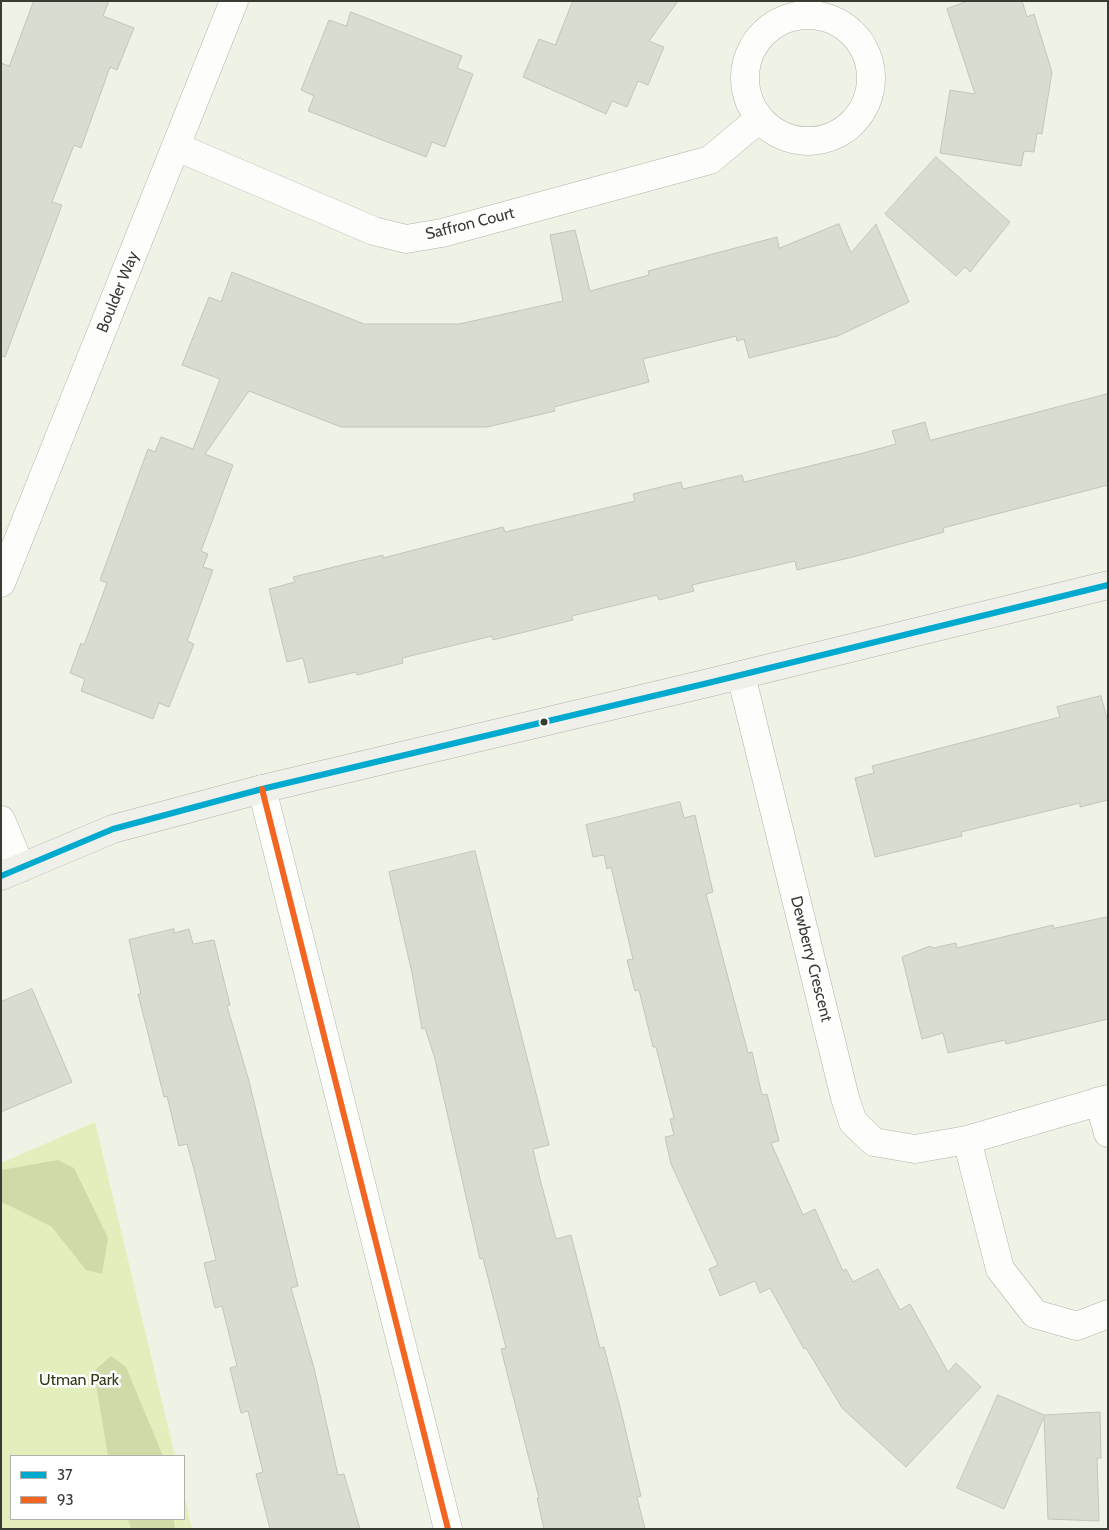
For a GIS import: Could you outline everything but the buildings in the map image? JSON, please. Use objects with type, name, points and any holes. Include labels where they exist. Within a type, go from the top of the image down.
[{"type":"street","name":"Boulder Way","points":[[1,583],[234,1]]},
{"type":"street","points":[[807,15],[827,18],[846,27],[861,43],[870,62],[872,84],[867,104],[855,122],[838,135],[817,141],[796,140],[776,133],[760,119],[749,102],[745,82],[746,62],[755,43],[769,28],[787,18],[807,15]]},
{"type":"street","name":"Saffron Court","points":[[177,147],[374,231],[406,239],[442,233],[710,160],[760,119]]},
{"type":"street","points":[[1,820],[11,872],[113,829],[262,789],[741,676],[1108,586]]},
{"type":"street","name":"Dewberry Crescent","points":[[741,676],[845,1098],[853,1122],[874,1142],[914,1149],[967,1140],[1103,1100],[1108,1133]]},
{"type":"street","points":[[262,789],[448,1529]]},
{"type":"street","points":[[967,1140],[1000,1269],[1034,1314],[1077,1326],[1108,1314]]},
{"type":"green space","name":"Utman Park","points":[[95,1122],[175,1455],[10,1455],[10,1520],[185,1520],[185,1498],[192,1529],[1,1529],[1,1163]]},
{"type":"green space","points":[[58,1160],[74,1168],[108,1238],[102,1274],[86,1270],[52,1227],[4,1203],[1,1204],[1,1170]]},
{"type":"green space","points":[[111,1356],[126,1367],[163,1455],[108,1455],[95,1378],[96,1369]]},
{"type":"green space","points":[[128,1520],[174,1520],[175,1529],[131,1529]]},
{"type":"transit line","name":"37","points":[[1,876],[113,829],[262,789],[708,683],[1108,585]]},
{"type":"transit line","name":"93","points":[[262,789],[448,1529]]}]
